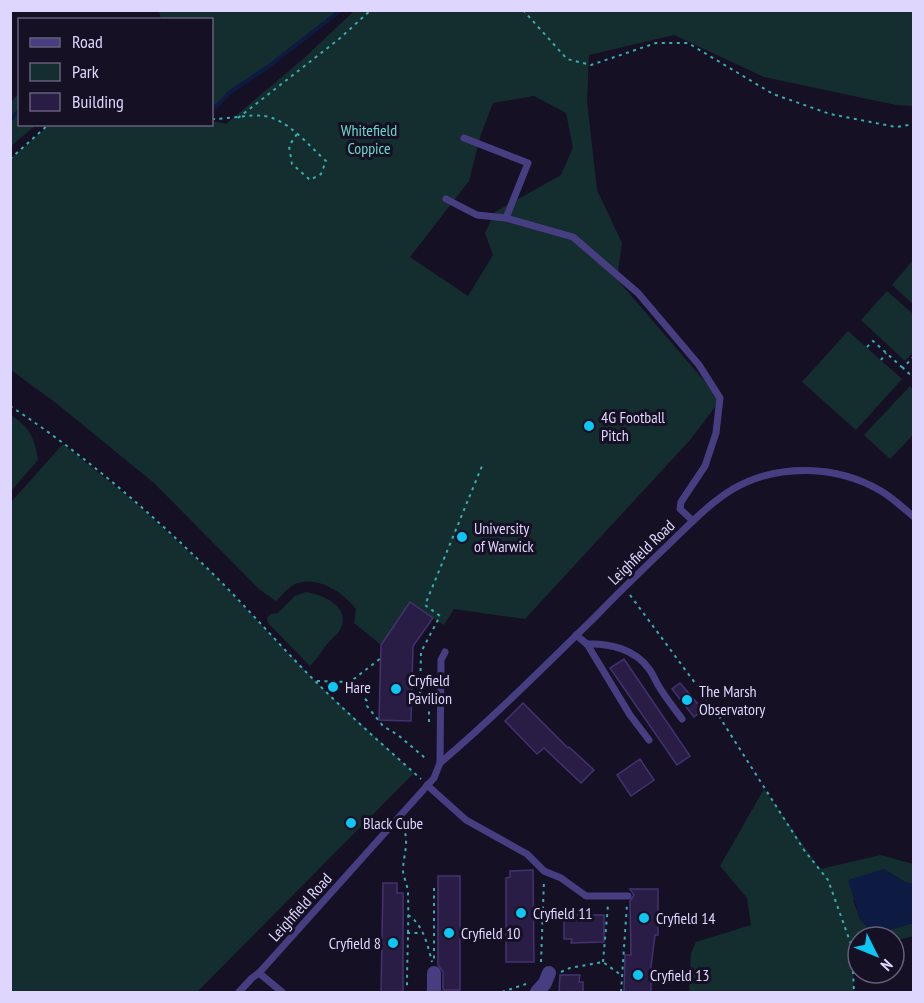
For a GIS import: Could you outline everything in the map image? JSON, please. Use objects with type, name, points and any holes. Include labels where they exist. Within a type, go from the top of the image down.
[{"type":"street","points":[[536,987],[545,983],[545,971]]},
{"type":"street","points":[[434,973],[434,993]]},
{"type":"lane","points":[[464,138],[528,164],[506,218]]},
{"type":"lane","points":[[446,200],[477,215],[506,218],[573,237],[638,293],[712,383],[720,398],[716,433],[705,466],[681,502],[680,509],[693,520]]},
{"type":"lane","name":"Leighfield Road","points":[[239,993],[428,785],[434,778],[440,763],[576,635],[693,520],[735,488],[764,477],[797,471],[818,471],[852,477],[882,492],[914,517]]},
{"type":"lane","points":[[576,635],[587,644],[630,715],[649,740]]},
{"type":"lane","points":[[587,644],[604,643],[617,646],[635,655],[648,667],[658,686],[682,719]]},
{"type":"lane","points":[[440,763],[441,660],[445,651]]},
{"type":"lane","points":[[428,785],[466,820],[527,854],[544,872],[561,878],[586,896],[628,896]]},
{"type":"lane","points":[[259,973],[282,993]]},
{"type":"path","points":[[238,118],[339,39],[371,10]]},
{"type":"path","points":[[523,10],[567,59],[591,65],[656,43],[688,43],[773,94],[830,114],[896,127],[914,124]]},
{"type":"path","points":[[213,118],[265,116],[282,122],[297,134],[326,161],[321,174],[310,180],[292,164],[289,146],[297,134]]},
{"type":"path","points":[[10,159],[47,126]]},
{"type":"path","points":[[867,347],[873,341],[914,378]]},
{"type":"path","points":[[881,360],[886,353]]},
{"type":"path","points":[[903,368],[913,355]]},
{"type":"path","points":[[10,406],[63,444],[168,532],[211,572],[315,681],[421,779]]},
{"type":"path","points":[[429,727],[429,695],[420,695],[421,652],[440,616],[425,605],[482,466]]},
{"type":"path","points":[[638,588],[629,596],[715,710],[804,850],[828,879],[852,947],[854,993]]},
{"type":"path","points":[[315,681],[350,682],[381,658]]},
{"type":"path","points":[[350,682],[367,701],[367,706],[383,726],[398,735],[425,758]]},
{"type":"path","points":[[399,817],[407,835],[403,874],[408,891],[407,987]]},
{"type":"path","points":[[544,872],[545,971],[554,975],[570,968],[603,962],[621,975]]},
{"type":"path","points":[[407,914],[412,917],[422,933],[434,967],[434,888]]},
{"type":"path","points":[[621,993],[628,896]]},
{"type":"path","points":[[603,962],[609,897]]},
{"type":"path","points":[[407,933],[422,933]]},
{"type":"path","points":[[502,993],[536,987]]},
{"type":"green space","points":[[159,10],[341,11],[269,66],[229,93],[216,107],[213,105],[213,18],[161,18]]},
{"type":"green space","name":"Whitefield Coppice","points":[[354,11],[913,11],[913,106],[896,105],[764,77],[674,35],[589,55],[587,101],[597,190],[622,243],[617,279],[718,397],[715,407],[690,440],[525,619],[454,609],[444,625],[410,603],[381,645],[354,623],[356,609],[345,597],[330,587],[306,581],[298,583],[289,588],[276,601],[260,590],[154,483],[56,403],[11,370],[10,159],[48,126],[213,126],[213,121],[226,124],[303,59]],"holes":[[[534,96],[566,113],[573,147],[561,175],[495,212],[485,233],[493,255],[468,296],[410,257],[469,181],[481,134],[493,103]]]},
{"type":"green space","points":[[18,94],[18,126],[35,126],[11,146],[11,102]]},
{"type":"green space","points":[[913,260],[913,304],[892,285]]},
{"type":"green space","points":[[887,291],[913,314],[913,352],[905,361],[861,320]]},
{"type":"green space","points":[[848,331],[902,379],[856,430],[802,382]]},
{"type":"green space","points":[[910,386],[913,390],[913,435],[890,459],[864,435]]},
{"type":"green space","points":[[11,415],[23,424],[30,434],[38,460],[11,491]]},
{"type":"green space","points":[[63,444],[137,504],[211,572],[315,681],[414,773],[197,992],[11,992],[11,502]]},
{"type":"green space","points":[[306,592],[328,599],[339,609],[343,622],[339,632],[310,666],[268,623],[267,618],[271,614],[278,613],[295,596]]},
{"type":"green space","points":[[764,789],[820,869],[881,855],[913,864],[913,884],[905,882],[884,869],[853,900],[860,919],[865,925],[846,925],[846,985],[854,985],[854,992],[689,992],[691,953],[696,942],[751,925],[747,898],[720,866]]},
{"type":"green space","points":[[913,923],[913,936],[906,938],[906,925]]},
{"type":"water","points":[[884,869],[905,882],[913,884],[913,923],[865,925],[860,919],[848,880]]},
{"type":"building","name":"Cryfield Pavilion","points":[[410,602],[433,618],[413,646],[411,721],[379,720],[381,645]]},
{"type":"building","points":[[624,659],[690,756],[677,765],[610,668]]},
{"type":"building","name":"The Marsh Observatory","points":[[680,683],[703,710],[694,717],[672,689]]},
{"type":"building","points":[[523,703],[568,748],[594,770],[581,783],[544,748],[537,754],[505,721]]},
{"type":"building","points":[[640,759],[654,780],[631,796],[617,775]]},
{"type":"building","name":"Cryfield 11","points":[[533,870],[534,962],[506,962],[506,878],[510,877],[510,871]]},
{"type":"building","name":"Cryfield 10","points":[[438,876],[460,876],[460,990],[443,990],[443,972],[438,965]]},
{"type":"building","name":"Cryfield 8","points":[[383,883],[397,883],[397,893],[403,893],[403,993],[381,993]]},
{"type":"building","points":[[630,889],[658,889],[658,935],[655,935],[651,992],[648,993],[624,993],[625,955],[631,955],[630,901],[634,895]]},
{"type":"building","points":[[564,915],[604,915],[604,942],[571,943],[572,939],[564,939]]},
{"type":"building","points":[[560,975],[580,975],[579,982],[583,982],[583,993],[559,993]]},
{"type":"waterway","points":[[213,105],[216,107],[229,93],[269,66],[341,10]]},
{"type":"waterway","points":[[10,120],[18,112]]},
{"type":"place","name":"4G Football Pitch","points":[[589,426]]},
{"type":"place","name":"University of Warwick","points":[[462,537]]},
{"type":"place","name":"Hare","points":[[333,687]]},
{"type":"place","name":"Cryfield Pavilion","points":[[396,689]]},
{"type":"place","name":"The Marsh Observatory","points":[[687,700]]},
{"type":"place","name":"Black Cube","points":[[351,823]]},
{"type":"place","name":"Cryfield 11","points":[[521,913]]},
{"type":"place","name":"Cryfield 14","points":[[644,918]]},
{"type":"place","name":"Cryfield 10","points":[[449,933]]},
{"type":"place","name":"Cryfield 8","points":[[393,943]]},
{"type":"place","name":"Cryfield 13","points":[[638,975]]}]
